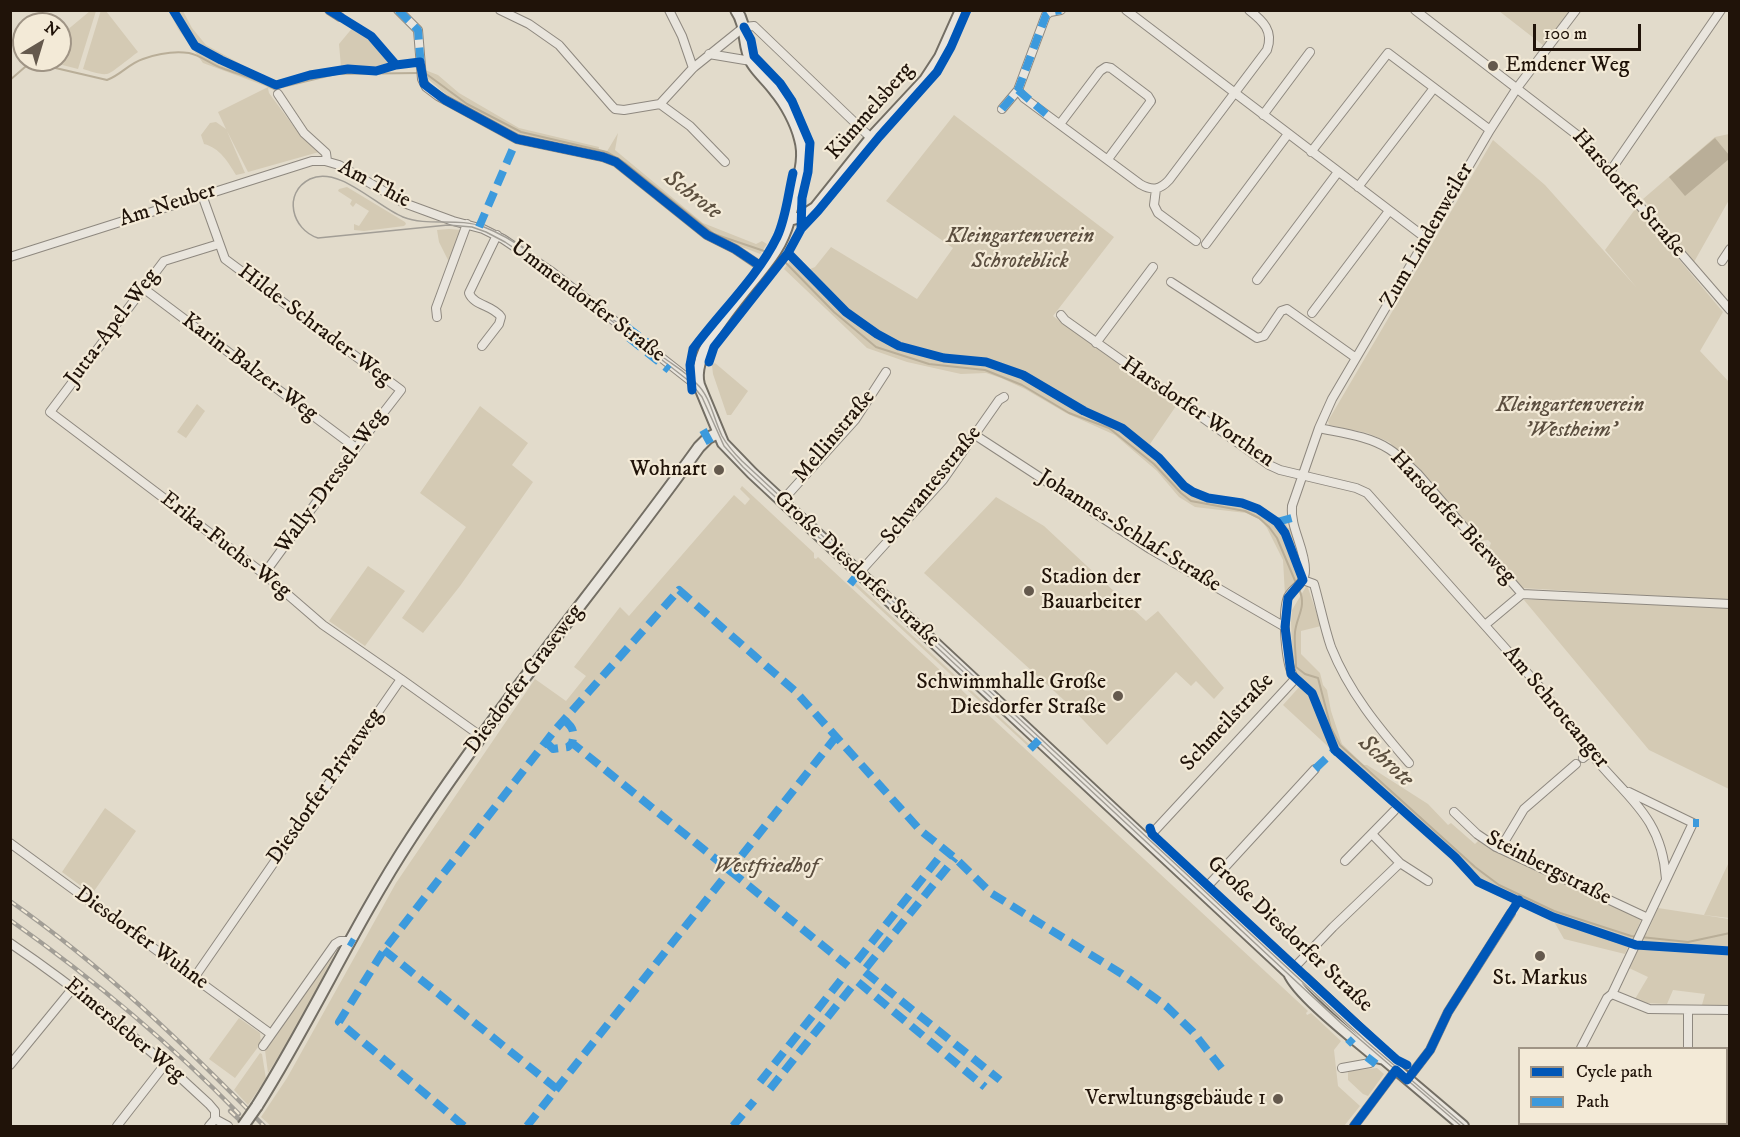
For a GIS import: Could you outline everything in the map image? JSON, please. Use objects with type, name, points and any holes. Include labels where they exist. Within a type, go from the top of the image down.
[{"type":"main road","points":[[701,389],[697,374],[705,348],[774,254],[789,220],[802,162],[801,141],[780,98],[751,62],[744,27],[736,10]]},
{"type":"main road","name":"Kümmelsberg","points":[[789,220],[801,217],[813,209],[871,138],[932,70],[944,50],[961,10]]},
{"type":"main road","name":"Große Diesdorfer Straße","points":[[701,389],[718,433],[732,454],[1289,973],[1293,983],[1463,1126]]},
{"type":"main road","name":"Diesdorfer Graseweg","points":[[243,1126],[294,1046],[349,941],[410,839],[482,736],[699,447],[718,433]]},
{"type":"street","points":[[329,10],[340,17]]},
{"type":"street","points":[[398,10],[418,30],[422,79],[426,87],[438,96],[517,138],[616,162],[707,235],[735,249],[764,268]]},
{"type":"street","points":[[500,10],[529,24],[559,45],[615,109],[624,110],[660,104],[709,54],[744,27],[750,25],[756,27],[871,138]]},
{"type":"street","points":[[669,10],[682,36],[693,68]]},
{"type":"street","points":[[1002,109],[1018,90],[1046,16],[1049,12],[1062,10]]},
{"type":"street","points":[[1125,10],[1427,239]]},
{"type":"street","points":[[1018,90],[1022,96],[1143,186],[1156,189],[1169,180],[1264,54],[1269,42],[1269,34],[1264,24],[1249,10]]},
{"type":"street","points":[[1415,10],[1517,88]]},
{"type":"street","name":"Zum Lindenweiler","points":[[1302,475],[1332,399],[1490,130],[1517,88],[1576,10]]},
{"type":"street","points":[[1611,170],[1721,10]]},
{"type":"street","points":[[1263,115],[1310,51]]},
{"type":"street","points":[[709,54],[751,62]]},
{"type":"street","points":[[1311,152],[1387,54],[1490,130]]},
{"type":"street","points":[[1060,124],[1100,71],[1106,66],[1111,68],[1148,96],[1151,101],[1108,159]]},
{"type":"street","points":[[1358,187],[1434,88]]},
{"type":"street","name":"Harsdorfer Straße","points":[[1517,88],[1568,126],[1611,170],[1730,310]]},
{"type":"street","name":"Am Thie","points":[[278,94],[304,133],[326,153],[327,161],[343,166],[404,203],[467,224]]},
{"type":"street","points":[[660,104],[690,126],[725,162]]},
{"type":"street","points":[[1206,244],[1288,134]]},
{"type":"street","name":"Am Neuber","points":[[10,257],[202,195],[312,162],[327,161]]},
{"type":"street","points":[[1257,280],[1338,172]]},
{"type":"street","points":[[1156,189],[1154,204],[1156,212],[1196,241]]},
{"type":"street","name":"Hilde-Schrader-Weg","points":[[202,195],[225,259],[400,390]]},
{"type":"street","points":[[1312,314],[1389,211]]},
{"type":"street","points":[[437,317],[436,308],[467,224]]},
{"type":"street","name":"Ummendorfer Straße","points":[[467,224],[496,235],[543,265],[701,389]]},
{"type":"street","points":[[482,346],[501,317],[495,311],[473,300],[469,293],[496,235]]},
{"type":"street","name":"Jutta-Apel-Weg","points":[[50,412],[164,261],[219,244]]},
{"type":"street","points":[[1722,261],[1730,249]]},
{"type":"street","name":"Harsdorfer Worthen","points":[[1096,343],[1153,267]]},
{"type":"street","points":[[1171,282],[1257,338],[1264,336],[1281,310],[1287,309],[1356,358]]},
{"type":"street","name":"Karin-Balzer-Weg","points":[[143,288],[356,448]]},
{"type":"street","name":"Harsdorfer Worthen","points":[[1061,315],[1064,320],[1266,463],[1276,469],[1302,475]]},
{"type":"street","name":"Mellinstraße","points":[[782,501],[855,420],[886,372]]},
{"type":"street","name":"Wally-Dressel-Weg","points":[[264,574],[400,390]]},
{"type":"street","name":"Schwantesstraße","points":[[859,573],[924,503],[999,400],[1004,397]]},
{"type":"street","name":"Erika-Fuchs-Weg","points":[[50,412],[264,574],[323,625],[401,679]]},
{"type":"street","name":"Harsdorfer Bierweg","points":[[1319,428],[1365,438],[1387,447],[1401,458],[1418,474],[1522,594],[1730,604]]},
{"type":"street","name":"Johannes-Schlaf-Straße","points":[[975,435],[1150,549],[1285,627]]},
{"type":"street","points":[[1302,475],[1291,511],[1304,557],[1305,571],[1301,583],[1314,585],[1331,646],[1359,701],[1409,763]]},
{"type":"street","name":"Am Schroteanger","points":[[1302,475],[1366,492],[1560,711],[1590,753],[1650,822],[1658,835],[1663,852],[1666,879]]},
{"type":"street","name":"Schmeilstraße","points":[[1146,840],[1295,679],[1290,669],[1285,627],[1290,595],[1301,583]]},
{"type":"street","name":"Am Schroteanger","points":[[1485,625],[1522,594]]},
{"type":"street","points":[[401,679],[482,736]]},
{"type":"street","name":"Diesdorfer Privatweg","points":[[194,978],[401,679]]},
{"type":"street","points":[[1582,758],[1590,753]]},
{"type":"street","points":[[1500,849],[1524,810],[1576,764]]},
{"type":"street","points":[[1225,867],[1315,769]]},
{"type":"street","name":"Am Schroteanger","points":[[1582,1047],[1607,998],[1612,994],[1693,823],[1624,790]]},
{"type":"street","points":[[1345,861],[1395,811]]},
{"type":"street","name":"Steinbergstraße","points":[[1454,812],[1477,834],[1500,849],[1648,918]]},
{"type":"street","points":[[1372,834],[1400,863],[1428,881]]},
{"type":"street","name":"Diesdorfer Wuhne","points":[[10,843],[271,1034]]},
{"type":"street","points":[[1289,973],[1400,863]]},
{"type":"street","points":[[1202,892],[1218,875]]},
{"type":"street","points":[[1407,1080],[1430,1050],[1448,1012],[1511,913]]},
{"type":"street","name":"Diesdorfer Graseweg","points":[[263,1046],[335,944],[340,941],[349,941]]},
{"type":"street","name":"Eimersleber Weg","points":[[10,943],[73,988],[166,1063],[212,1107],[216,1115],[215,1119],[228,1126]]},
{"type":"street","points":[[10,1065],[73,988]]},
{"type":"street","points":[[1612,994],[1649,1009],[1730,1010]]},
{"type":"street","points":[[1688,1010],[1688,1047]]},
{"type":"street","points":[[1342,1068],[1370,1063],[1380,1058]]},
{"type":"street","points":[[117,1126],[166,1063]]},
{"type":"street","points":[[1354,1126],[1396,1070]]},
{"type":"street","points":[[209,1126],[215,1119]]},
{"type":"green space","points":[[101,10],[106,11],[138,52],[107,74],[83,69]]},
{"type":"green space","points":[[90,11],[96,11],[78,69],[72,67],[72,26]]},
{"type":"green space","points":[[169,11],[183,11],[192,28],[206,45],[274,82],[275,90],[268,88],[269,93],[297,131],[319,152],[248,172],[227,131],[245,173],[236,175],[219,152],[204,144],[201,135],[210,123],[216,122],[226,129],[218,112],[268,87],[203,63],[178,29]]},
{"type":"green space","points":[[1499,11],[1570,11],[1544,46]]},
{"type":"green space","points":[[354,26],[369,37],[390,61],[385,67],[341,67],[339,44]]},
{"type":"green space","points":[[425,70],[438,75],[459,93],[519,128],[599,147],[598,153],[517,135],[465,107],[443,92],[427,78]]},
{"type":"green space","name":"Kleingartenverein Schroteblick","points":[[954,115],[1114,237],[1053,316],[1176,406],[1150,444],[1195,491],[1208,496],[1248,503],[1277,520],[1283,518],[1288,528],[1291,527],[1301,573],[1298,582],[1285,595],[1283,560],[1261,520],[1246,513],[1195,507],[1179,497],[1157,471],[1115,435],[1066,413],[1001,378],[986,373],[961,374],[907,362],[867,348],[784,269],[791,259],[805,274],[815,267],[831,247],[917,299],[953,248],[886,201]]},
{"type":"green space","points":[[618,133],[615,150],[703,223],[756,244],[762,241],[767,244],[760,254],[708,232],[632,169],[606,153]]},
{"type":"green space","points":[[1729,134],[1729,200],[1694,262],[1643,199],[1715,137]]},
{"type":"green space","name":"Kleingartenverein 'Westheim'","points":[[1493,140],[1545,185],[1637,288],[1605,250],[1636,208],[1723,312],[1700,351],[1729,382],[1729,600],[1521,588],[1489,548],[1491,543],[1488,540],[1481,541],[1410,461],[1389,442],[1367,433],[1329,425],[1328,421]]},
{"type":"green space","points":[[347,187],[406,224],[364,231],[354,230],[354,224],[359,226],[369,211],[356,203],[353,207],[350,204],[352,200],[338,191]]},
{"type":"green space","points":[[437,230],[461,230],[450,264],[439,242]]},
{"type":"green space","points":[[715,363],[748,391],[731,415],[727,415],[713,374],[712,365]]},
{"type":"green space","points":[[197,404],[205,411],[186,438],[177,432]]},
{"type":"green space","points":[[480,406],[528,443],[512,465],[533,482],[460,586],[423,633],[402,618],[466,527],[420,493]]},
{"type":"green space","name":"Westfriedhof","points":[[742,486],[814,553],[814,558],[818,557],[1308,1011],[1307,1015],[1311,1013],[1341,1041],[1334,1050],[1338,1086],[1360,1106],[1344,1126],[271,1126],[261,1117],[287,1078],[396,883],[535,679],[566,701],[586,676],[574,667],[620,607],[629,616],[734,495],[745,505],[750,499],[740,489]]},
{"type":"green space","name":"Stadion der Bauarbeiter","points":[[996,497],[1044,526],[1146,621],[1158,611],[1224,688],[1214,699],[1196,681],[1191,686],[1176,672],[1107,745],[1065,701],[924,573]]},
{"type":"green space","points":[[368,566],[405,591],[365,646],[329,621]]},
{"type":"green space","points":[[855,582],[1031,746],[1030,748],[853,584]]},
{"type":"green space","points":[[1307,585],[1321,626],[1301,631],[1301,654],[1320,673],[1342,744],[1364,765],[1428,804],[1448,825],[1451,823],[1475,844],[1480,839],[1641,919],[1637,930],[1647,933],[1658,908],[1729,919],[1729,1006],[1702,1005],[1705,994],[1673,990],[1667,1004],[1646,1003],[1635,999],[1648,977],[1629,968],[1642,942],[1631,940],[1625,954],[1564,939],[1552,918],[1474,882],[1458,862],[1283,705],[1301,685],[1302,680],[1293,666],[1291,622],[1292,610]]},
{"type":"green space","points":[[1562,599],[1729,608],[1729,789],[1649,750],[1524,600]]},
{"type":"green space","points":[[105,808],[136,831],[92,894],[62,872]]},
{"type":"green space","points":[[1729,862],[1729,918],[1704,915]]},
{"type":"green space","points":[[339,945],[297,1027],[268,1073],[265,1050]]},
{"type":"green space","points":[[239,1018],[260,1033],[261,1043],[235,1078],[209,1059]]},
{"type":"green space","points":[[260,1053],[266,1079],[248,1105],[234,1090]]},
{"type":"green space","points":[[1377,1068],[1384,1074],[1368,1096],[1348,1080],[1348,1071]]},
{"type":"shaded area","points":[[1715,138],[1729,155],[1729,159],[1685,196],[1669,177]]},
{"type":"waterway","name":"Schrote","points":[[10,80],[25,67],[34,63],[107,80],[143,59],[177,52],[193,54],[274,89],[336,74],[419,73]]},
{"type":"waterway","name":"Schrote","points":[[425,73],[467,104],[521,132],[607,152],[625,163],[714,234],[770,253]]},
{"type":"waterway","name":"Schrote","points":[[775,255],[786,263],[834,312],[876,347],[929,364],[985,370],[1022,385],[1069,413],[1109,428],[1154,464],[1191,501],[1245,511],[1259,518],[1277,538],[1296,583]]},
{"type":"waterway","name":"Schrote","points":[[1299,589],[1302,601],[1295,632],[1296,667],[1305,674],[1318,678],[1331,728],[1340,745],[1475,867],[1499,885],[1554,911],[1631,936],[1688,942],[1730,933]]},
{"type":"tram line","points":[[1461,1126],[1342,1024],[743,467],[724,446],[702,397],[689,381],[545,269],[486,232],[472,227],[448,225],[318,238],[309,234],[302,227],[294,211],[293,202],[301,185],[321,176],[333,178],[358,189],[403,217],[423,221],[474,224],[501,235],[548,266],[591,303],[685,373],[705,395],[722,436],[742,461],[1367,1042],[1465,1126]]},
{"type":"railway","points":[[10,901],[45,926],[143,1008],[264,1126]]},
{"type":"railway","points":[[10,920],[129,1012],[185,1061],[239,1114]]},
{"type":"railway","points":[[230,1111],[246,1126]]},
{"type":"marked path","points":[[398,10],[418,30],[421,68]]},
{"type":"marked path","points":[[1002,109],[1018,90],[1046,15],[1061,10]]},
{"type":"marked path","points":[[1018,90],[1046,114]]},
{"type":"marked path","points":[[479,227],[517,139]]},
{"type":"marked path","points":[[627,327],[652,346]]},
{"type":"marked path","points":[[629,338],[669,370]]},
{"type":"marked path","points":[[703,430],[714,450]]},
{"type":"marked path","points":[[1277,522],[1292,518]]},
{"type":"marked path","points":[[850,584],[859,573]]},
{"type":"marked path","points":[[464,1126],[339,1022],[384,950],[555,730],[679,590],[795,691],[920,830],[955,858],[991,893],[1122,974],[1166,1006],[1193,1032],[1226,1074]]},
{"type":"marked path","points":[[564,720],[572,730],[572,743],[848,966]]},
{"type":"marked path","points":[[527,1126],[835,738]]},
{"type":"marked path","points":[[1030,749],[1039,740]]},
{"type":"marked path","points":[[546,742],[553,749],[568,747],[572,743]]},
{"type":"marked path","points":[[1315,769],[1335,750]]},
{"type":"marked path","points":[[1693,823],[1699,823]]},
{"type":"marked path","points":[[857,961],[945,850]]},
{"type":"marked path","points":[[866,968],[955,858]]},
{"type":"marked path","points":[[349,941],[354,944]]},
{"type":"marked path","points":[[384,950],[557,1089]]},
{"type":"marked path","points":[[865,972],[1000,1080]]},
{"type":"marked path","points":[[760,1082],[844,976]]},
{"type":"marked path","points":[[858,982],[985,1087]]},
{"type":"marked path","points":[[770,1089],[854,984]]},
{"type":"marked path","points":[[1348,1039],[1353,1044]]},
{"type":"marked path","points":[[1367,1057],[1376,1064]]},
{"type":"marked path","points":[[733,1126],[754,1101]]},
{"type":"cycle path","points":[[173,10],[195,46],[276,85],[310,75],[348,69],[376,71],[396,65],[420,62],[424,84],[445,100],[517,139],[603,157],[616,162],[707,235],[735,249],[759,265]]},
{"type":"cycle path","points":[[329,10],[371,36],[396,65]]},
{"type":"cycle path","points":[[709,362],[714,347],[788,253],[801,229],[937,72],[967,10]]},
{"type":"cycle path","points":[[744,27],[751,40],[754,56],[780,83],[792,101],[810,143],[808,172],[802,198],[801,229]]},
{"type":"cycle path","points":[[692,390],[690,365],[693,349],[749,281],[769,252],[783,222],[793,173]]},
{"type":"cycle path","points":[[788,253],[846,312],[877,334],[899,346],[944,358],[986,362],[1023,375],[1084,411],[1122,428],[1159,458],[1184,486],[1193,492],[1208,498],[1242,503],[1258,509],[1277,522],[1285,533],[1303,580],[1288,598],[1285,627],[1291,674],[1312,693],[1335,750],[1455,857],[1478,882],[1553,917],[1636,945],[1730,951]]},
{"type":"cycle path","points":[[1150,828],[1152,834],[1358,1025],[1397,1060],[1407,1065]]},
{"type":"cycle path","points":[[1354,1126],[1396,1070],[1407,1080],[1430,1050],[1448,1012],[1519,900]]},
{"type":"place","name":"Emdener Weg","points":[[1493,66]]},
{"type":"place","name":"Wohnart","points":[[719,470]]},
{"type":"place","name":"Stadion der Bauarbeiter","points":[[1029,591]]},
{"type":"place","name":"Schwimmhalle Große Diesdorfer Straße","points":[[1118,696]]},
{"type":"place","name":"St. Markus","points":[[1540,956]]},
{"type":"place","name":"Verwltungsgebäude 1","points":[[1278,1099]]}]
